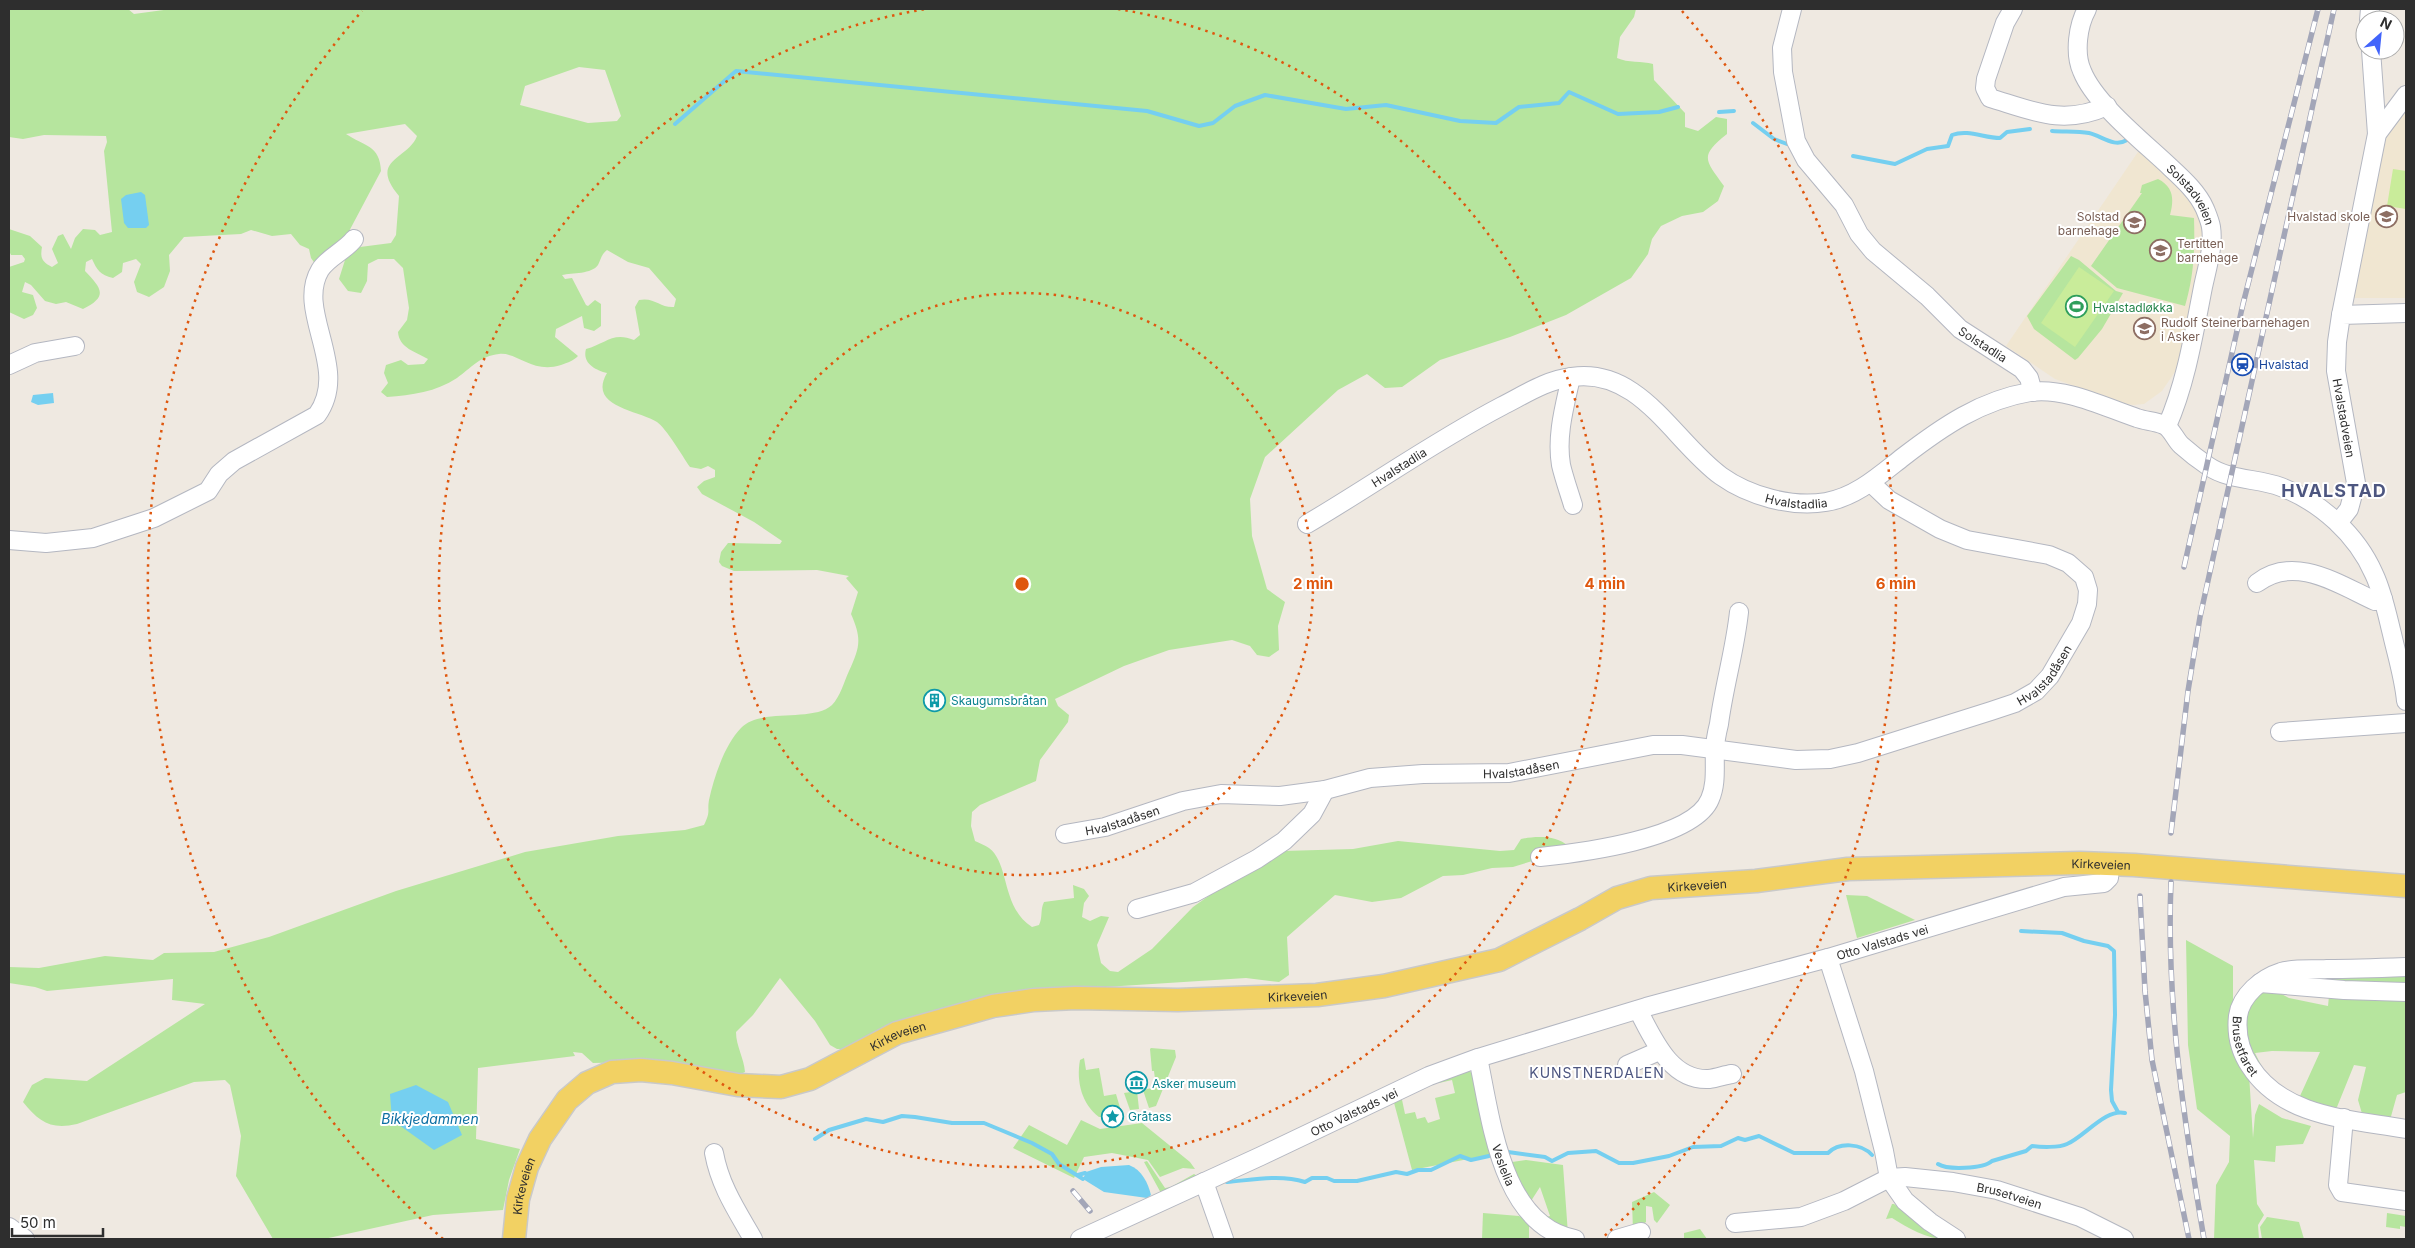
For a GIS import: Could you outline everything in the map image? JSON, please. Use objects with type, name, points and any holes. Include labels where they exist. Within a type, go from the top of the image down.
[{"type":"main road","name":"Kirkeveien","points":[[514,1239],[518,1199],[527,1167],[540,1139],[567,1100],[587,1083],[612,1072],[641,1070],[672,1073],[738,1085],[781,1087],[810,1079],[897,1033],[993,1006],[1034,1000],[1076,998],[1178,1000],[1309,996],[1384,986],[1498,960],[1580,920],[1618,898],[1651,888],[1756,881],[1848,870],[2040,864],[2110,864],[2406,888]]},
{"type":"street","name":"Solstadlia","points":[[1792,9],[1782,48],[1783,72],[1796,141],[1806,160],[1844,205],[1859,234],[1873,251],[1927,296],[1960,329],[2022,369],[2029,378],[2033,392]]},
{"type":"street","points":[[2013,9],[2005,23],[1986,79],[1985,88],[1990,98],[2046,115],[2061,117],[2076,116],[2107,106]]},
{"type":"street","name":"Solstadveien","points":[[2088,9],[2080,32],[2078,57],[2082,71],[2089,84],[2107,106],[2190,186],[2205,207],[2211,227],[2210,249],[2193,335],[2178,398],[2167,426]]},
{"type":"street","points":[[2372,60],[2377,134]]},
{"type":"street","points":[[2377,134],[2406,95]]},
{"type":"street","name":"Hvalstadveien","points":[[2338,523],[2349,509],[2356,483],[2336,371],[2337,342],[2377,134]]},
{"type":"street","points":[[9,540],[46,543],[93,538],[154,518],[208,491],[219,474],[234,460],[317,415],[328,395],[328,374],[313,297],[315,281],[321,269],[354,240]]},
{"type":"street","points":[[2341,315],[2406,313]]},
{"type":"street","points":[[9,365],[35,353],[75,346]]},
{"type":"street","name":"Hvalstadlia","points":[[1308,524],[1450,433],[1545,384],[1572,377],[1596,376],[1622,385],[1647,403],[1721,476],[1746,489],[1768,497],[1796,502],[1827,502],[1871,483],[1942,428],[1972,410],[1993,402],[2033,392]]},
{"type":"street","points":[[1572,377],[1561,428],[1560,448],[1561,464],[1573,505]]},
{"type":"street","points":[[2033,392],[2064,394],[2167,426],[2178,442],[2213,470],[2242,479],[2280,486],[2324,510],[2338,523],[2364,554],[2375,575],[2383,599],[2404,685],[2406,701]]},
{"type":"street","name":"Hvalstadåsen","points":[[1065,834],[1123,822],[1183,801],[1221,794],[1280,796],[1325,790],[1370,778],[1509,773],[1653,745],[1715,748],[1796,760],[1830,758],[1858,753],[2015,704],[2036,691],[2050,676],[2067,648],[2087,604],[2088,590],[2084,577],[2068,563],[2049,555],[1968,540],[1940,529],[1889,500],[1871,483]]},
{"type":"street","points":[[2257,583],[2268,574],[2288,569],[2311,573],[2375,601],[2383,599]]},
{"type":"street","points":[[1540,857],[1595,851],[1653,835],[1688,822],[1703,810],[1710,801],[1715,775],[1715,748],[1736,647],[1739,612]]},
{"type":"street","points":[[2280,732],[2406,723]]},
{"type":"street","points":[[1137,909],[1194,893],[1257,859],[1284,841],[1312,814],[1325,790]]},
{"type":"street","name":"Otto Valstads vei","points":[[1080,1239],[1429,1076],[1478,1058],[1638,1010],[1828,958],[2064,887],[2104,884],[2109,878],[2110,864]]},
{"type":"street","points":[[1828,958],[1864,1071],[1889,1178],[1905,1201],[1930,1222],[1956,1239]]},
{"type":"street","name":"Brusetfaret","points":[[2406,967],[2294,970],[2282,972],[2259,983],[2248,994],[2239,1012],[2237,1029],[2241,1048],[2248,1064],[2258,1078],[2276,1095],[2292,1104],[2344,1118],[2406,1129]]},
{"type":"street","points":[[2259,983],[2344,990],[2406,992]]},
{"type":"street","points":[[1638,1010],[1659,1051],[1672,1065],[1691,1075],[1709,1079],[1732,1074]]},
{"type":"street","points":[[1627,1064],[1659,1051]]},
{"type":"street","name":"Veslelia","points":[[1478,1058],[1498,1148],[1507,1175],[1520,1201],[1536,1220],[1546,1228],[1557,1234],[1575,1239]]},
{"type":"street","points":[[2344,1118],[2339,1190],[2406,1202]]},
{"type":"street","points":[[714,1153],[724,1189],[753,1239]]},
{"type":"street","points":[[1736,1223],[1801,1217],[1875,1187],[1889,1178]]},
{"type":"street","name":"Brusetveien","points":[[1889,1178],[1954,1182],[1997,1190],[2080,1217],[2124,1239]]},
{"type":"street","points":[[1204,1182],[1224,1239]]},
{"type":"street","points":[[9,1227],[25,1239]]},
{"type":"street","points":[[1617,1239],[1641,1232]]},
{"type":"shaded area","name":"Hvalstad skole","points":[[2406,100],[2406,298],[2350,298],[2382,134]]},
{"type":"shaded area","points":[[2142,146],[2193,199],[2206,237],[2183,360],[2162,391],[2144,404],[2133,405],[2122,403],[2055,379],[2006,346]]},
{"type":"green space","points":[[9,9],[128,9],[134,14],[171,9],[1636,9],[1634,17],[1620,37],[1617,58],[1653,64],[1654,80],[1685,113],[1685,127],[1698,131],[1716,117],[1727,119],[1727,134],[1712,148],[1708,158],[1709,164],[1724,186],[1718,201],[1703,212],[1682,216],[1661,226],[1652,239],[1648,254],[1631,278],[1566,315],[1510,337],[1440,360],[1402,387],[1385,388],[1367,374],[1338,390],[1265,457],[1250,499],[1252,536],[1267,589],[1285,602],[1278,626],[1279,650],[1269,657],[1257,655],[1250,646],[1232,640],[1169,650],[1124,666],[1055,699],[1058,706],[1069,715],[1068,722],[1040,760],[1036,781],[980,805],[972,812],[971,826],[975,841],[989,848],[996,855],[1015,908],[1022,919],[1032,927],[1039,925],[1044,902],[1074,898],[1073,885],[1084,889],[1089,896],[1084,903],[1082,917],[1090,921],[1101,916],[1109,917],[1097,945],[1101,963],[1110,971],[1118,972],[1152,949],[1193,907],[1264,857],[1283,851],[1353,849],[1398,841],[1500,851],[1514,850],[1521,839],[1539,837],[1552,838],[1563,842],[1568,846],[1565,851],[1513,867],[1492,868],[1463,875],[1443,876],[1401,898],[1372,902],[1335,895],[1287,937],[1289,975],[1279,982],[1246,978],[1027,992],[904,1020],[868,1035],[849,1049],[837,1049],[830,1045],[815,1021],[780,978],[753,1015],[736,1032],[745,1072],[737,1076],[639,1062],[593,1063],[582,1053],[573,1052],[575,1056],[478,1068],[476,1139],[520,1149],[509,1180],[503,1210],[433,1215],[324,1239],[273,1239],[236,1176],[241,1136],[230,1085],[225,1080],[194,1082],[68,1126],[46,1123],[35,1115],[23,1102],[32,1085],[45,1078],[87,1081],[205,1004],[172,1000],[173,979],[47,991],[9,983],[9,967],[39,968],[105,956],[153,960],[164,953],[214,952],[269,937],[396,891],[525,852],[618,836],[685,830],[704,825],[717,771],[730,743],[741,728],[760,718],[812,713],[823,710],[835,702],[853,663],[857,649],[857,630],[851,614],[858,592],[846,578],[849,576],[817,570],[734,571],[722,566],[719,562],[721,552],[728,543],[780,544],[782,541],[754,522],[702,494],[697,487],[704,481],[715,477],[715,470],[708,466],[701,469],[690,467],[661,425],[649,418],[618,406],[609,400],[604,393],[603,384],[607,373],[590,365],[585,354],[586,349],[609,339],[620,337],[634,340],[640,335],[635,307],[639,300],[645,299],[674,307],[676,299],[649,268],[628,262],[607,250],[595,268],[587,272],[562,275],[565,279],[572,278],[586,305],[588,306],[595,300],[601,304],[601,326],[594,331],[584,328],[582,316],[556,329],[555,337],[578,356],[573,360],[561,365],[542,367],[506,354],[492,355],[481,360],[449,383],[432,390],[387,397],[381,392],[388,383],[384,373],[386,365],[401,360],[408,365],[424,364],[428,359],[405,346],[399,337],[398,332],[407,320],[409,308],[403,268],[394,259],[378,259],[368,264],[367,281],[361,293],[348,291],[339,279],[345,260],[360,247],[391,243],[396,235],[399,196],[387,174],[393,161],[412,144],[417,136],[405,124],[346,134],[374,151],[378,156],[381,171],[346,237],[316,265],[311,258],[309,249],[300,245],[291,234],[272,236],[251,230],[241,234],[184,237],[169,255],[170,271],[164,287],[149,297],[137,292],[134,282],[141,264],[136,259],[123,263],[122,272],[113,278],[100,272],[92,259],[86,262],[85,271],[98,287],[100,292],[97,300],[83,309],[66,302],[56,304],[45,301],[31,285],[25,282],[22,292],[33,295],[37,308],[33,315],[24,319],[9,312],[9,267],[24,262],[25,259],[22,255],[11,255],[9,251],[9,229],[30,236],[42,247],[42,259],[52,267],[58,263],[52,249],[58,236],[63,234],[71,249],[75,238],[83,229],[95,230],[100,235],[112,232],[104,151],[107,142],[106,136],[44,135],[23,139],[9,137]],"holes":[[[579,67],[605,70],[621,116],[617,121],[588,123],[520,105],[525,86]]]},
{"type":"green space","points":[[2393,169],[2406,171],[2406,209],[2387,206]]},
{"type":"green space","points":[[2158,179],[2167,186],[2172,194],[2170,215],[2194,218],[2193,262],[2185,306],[2117,288],[2091,266],[2142,193],[2140,193],[2142,185]]},
{"type":"green space","points":[[2071,256],[2079,260],[2116,291],[2123,293],[2102,329],[2075,360],[2034,329],[2027,316]]},
{"type":"green space","name":"Hvalstadløkka","points":[[2079,267],[2114,291],[2075,347],[2041,323]]},
{"type":"green space","points":[[1846,895],[1867,896],[1915,920],[1857,938]]},
{"type":"green space","points":[[2186,940],[2233,966],[2233,1022],[2249,1074],[2253,1138],[2255,1115],[2259,1104],[2282,1118],[2311,1126],[2303,1144],[2276,1146],[2275,1162],[2254,1160],[2257,1204],[2264,1215],[2258,1225],[2259,1239],[2214,1239],[2216,1185],[2229,1162],[2230,1136],[2197,1109],[2188,1045]]},
{"type":"green space","points":[[2406,971],[2406,987],[2279,977]]},
{"type":"green space","points":[[2258,989],[2276,991],[2289,998],[2328,1006],[2329,996],[2406,1000],[2406,1092],[2397,1095],[2390,1120],[2363,1117],[2358,1100],[2366,1067],[2354,1065],[2337,1107],[2330,1112],[2278,1087],[2307,1099],[2300,1096],[2320,1052],[2272,1051],[2255,1053],[2262,1067],[2250,1059],[2241,1025]]},
{"type":"green space","points":[[1151,1048],[1175,1050],[1176,1057],[1156,1106],[1149,1108],[1143,1090],[1156,1087],[1154,1071],[1152,1071]]},
{"type":"green space","points":[[1084,1058],[1086,1070],[1099,1068],[1104,1096],[1116,1094],[1121,1111],[1120,1116],[1099,1117],[1088,1106],[1084,1099],[1079,1076],[1080,1060]]},
{"type":"green space","points":[[1466,1069],[1476,1076],[1494,1154],[1412,1170],[1393,1099],[1401,1095],[1405,1114],[1415,1112],[1417,1119],[1425,1117],[1428,1123],[1440,1119],[1435,1098],[1455,1093],[1452,1080],[1439,1083],[1438,1081]]},
{"type":"green space","points":[[1137,1091],[1139,1109],[1130,1110],[1124,1093]]},
{"type":"green space","points":[[1081,1120],[1100,1129],[1142,1123],[1190,1162],[1195,1169],[1183,1168],[1160,1177],[1148,1160],[1112,1153],[1084,1157],[1074,1178],[1013,1148],[1029,1125],[1067,1145]]},
{"type":"green space","points":[[1526,1160],[1563,1165],[1568,1234],[1543,1218],[1550,1216],[1540,1187],[1531,1201],[1505,1163]]},
{"type":"green space","points":[[1147,1161],[1165,1188],[1171,1187],[1194,1174],[1200,1178],[1162,1195],[1144,1162]]},
{"type":"green space","points":[[1654,1192],[1670,1205],[1657,1223],[1654,1220],[1652,1207],[1646,1206],[1646,1222],[1633,1231],[1632,1202]]},
{"type":"green space","points":[[1892,1204],[1946,1239],[1924,1235],[1892,1218],[1886,1219]]},
{"type":"green space","points":[[1483,1213],[1519,1216],[1529,1222],[1529,1239],[1482,1239]]},
{"type":"green space","points":[[2387,1213],[2406,1216],[2406,1227],[2400,1226],[2400,1229],[2386,1227]]},
{"type":"green space","points":[[2267,1217],[2299,1222],[2304,1239],[2262,1239],[2260,1227]]},
{"type":"green space","points":[[1700,1229],[1707,1239],[1684,1239],[1684,1233]]},
{"type":"water","points":[[141,192],[145,195],[149,225],[146,228],[128,228],[124,223],[121,199],[126,195]]},
{"type":"water","points":[[53,393],[54,403],[38,405],[31,402],[33,395]]},
{"type":"water","name":"Bikkjedammen","points":[[416,1085],[448,1102],[462,1135],[434,1150],[392,1120],[390,1094]]},
{"type":"water","points":[[1129,1165],[1138,1170],[1146,1182],[1151,1195],[1147,1198],[1104,1192],[1083,1179],[1086,1172],[1101,1167]]},
{"type":"waterway","points":[[675,124],[736,71],[1147,111],[1199,126],[1213,123],[1235,106],[1265,95],[1346,109],[1386,105],[1460,121],[1496,123],[1519,107],[1559,103],[1569,92],[1618,114],[1659,112],[1678,107]]},
{"type":"waterway","points":[[1719,112],[1734,111]]},
{"type":"waterway","points":[[1753,123],[1774,139],[1787,144]]},
{"type":"waterway","points":[[1853,156],[1895,164],[1927,149],[1948,146],[1952,135],[1958,133],[2000,138],[2007,132],[2030,129]]},
{"type":"waterway","points":[[2052,131],[2089,133],[2117,143],[2127,140]]},
{"type":"waterway","points":[[2021,931],[2062,933],[2084,941],[2108,946],[2114,951],[2115,1015],[2111,1090],[2112,1101],[2118,1112]]},
{"type":"waterway","points":[[1938,1164],[1965,1168],[1981,1166],[2026,1151],[2032,1146],[2050,1147],[2064,1145],[2110,1115],[2125,1113]]},
{"type":"waterway","points":[[815,1139],[829,1130],[866,1119],[883,1122],[902,1116],[952,1123],[984,1123],[1032,1143],[1052,1154],[1059,1164],[1083,1179]]},
{"type":"waterway","points":[[1508,1152],[1545,1157],[1552,1161],[1568,1153],[1596,1151],[1619,1163],[1633,1163],[1669,1156],[1693,1147],[1721,1146],[1738,1138],[1745,1140],[1759,1136],[1794,1153],[1828,1153],[1838,1147],[1850,1145],[1862,1148],[1872,1155]]},
{"type":"waterway","points":[[1227,1182],[1276,1178],[1305,1182],[1312,1178],[1327,1178],[1334,1181],[1357,1181],[1396,1172],[1407,1174],[1418,1170],[1431,1170],[1460,1156],[1471,1160],[1489,1156]]},
{"type":"waterway","points":[[1078,1175],[1085,1173]]},
{"type":"railway","points":[[2184,567],[2243,304],[2318,9]]},
{"type":"railway","points":[[2171,833],[2188,691],[2200,617],[2334,9]]},
{"type":"railway","points":[[2171,882],[2171,972],[2178,1062],[2204,1239]]},
{"type":"railway","points":[[2140,896],[2145,991],[2152,1060],[2189,1239]]},
{"type":"railway","points":[[1073,1191],[1090,1211]]},
{"type":"place","name":"Hvalstad skole","points":[[2386,216]]},
{"type":"place","name":"Solstad barnehage","points":[[2135,223]]},
{"type":"place","name":"Tertitten barnehage","points":[[2161,250]]},
{"type":"place","name":"Hvalstadløkka","points":[[2077,307]]},
{"type":"place","name":"Rudolf Steinerbarnehagen i Asker","points":[[2145,329]]},
{"type":"place","name":"Hvalstad","points":[[2243,364]]},
{"type":"place","name":"Skaugumsbråtan","points":[[935,700]]},
{"type":"place","name":"Asker museum","points":[[1136,1083]]},
{"type":"place","name":"Gråtass","points":[[1112,1116]]},
{"type":"district","name":"HVALSTAD","points":[[2334,490]]},
{"type":"district","name":"KUNSTNERDALEN","points":[[1597,1072]]}]
